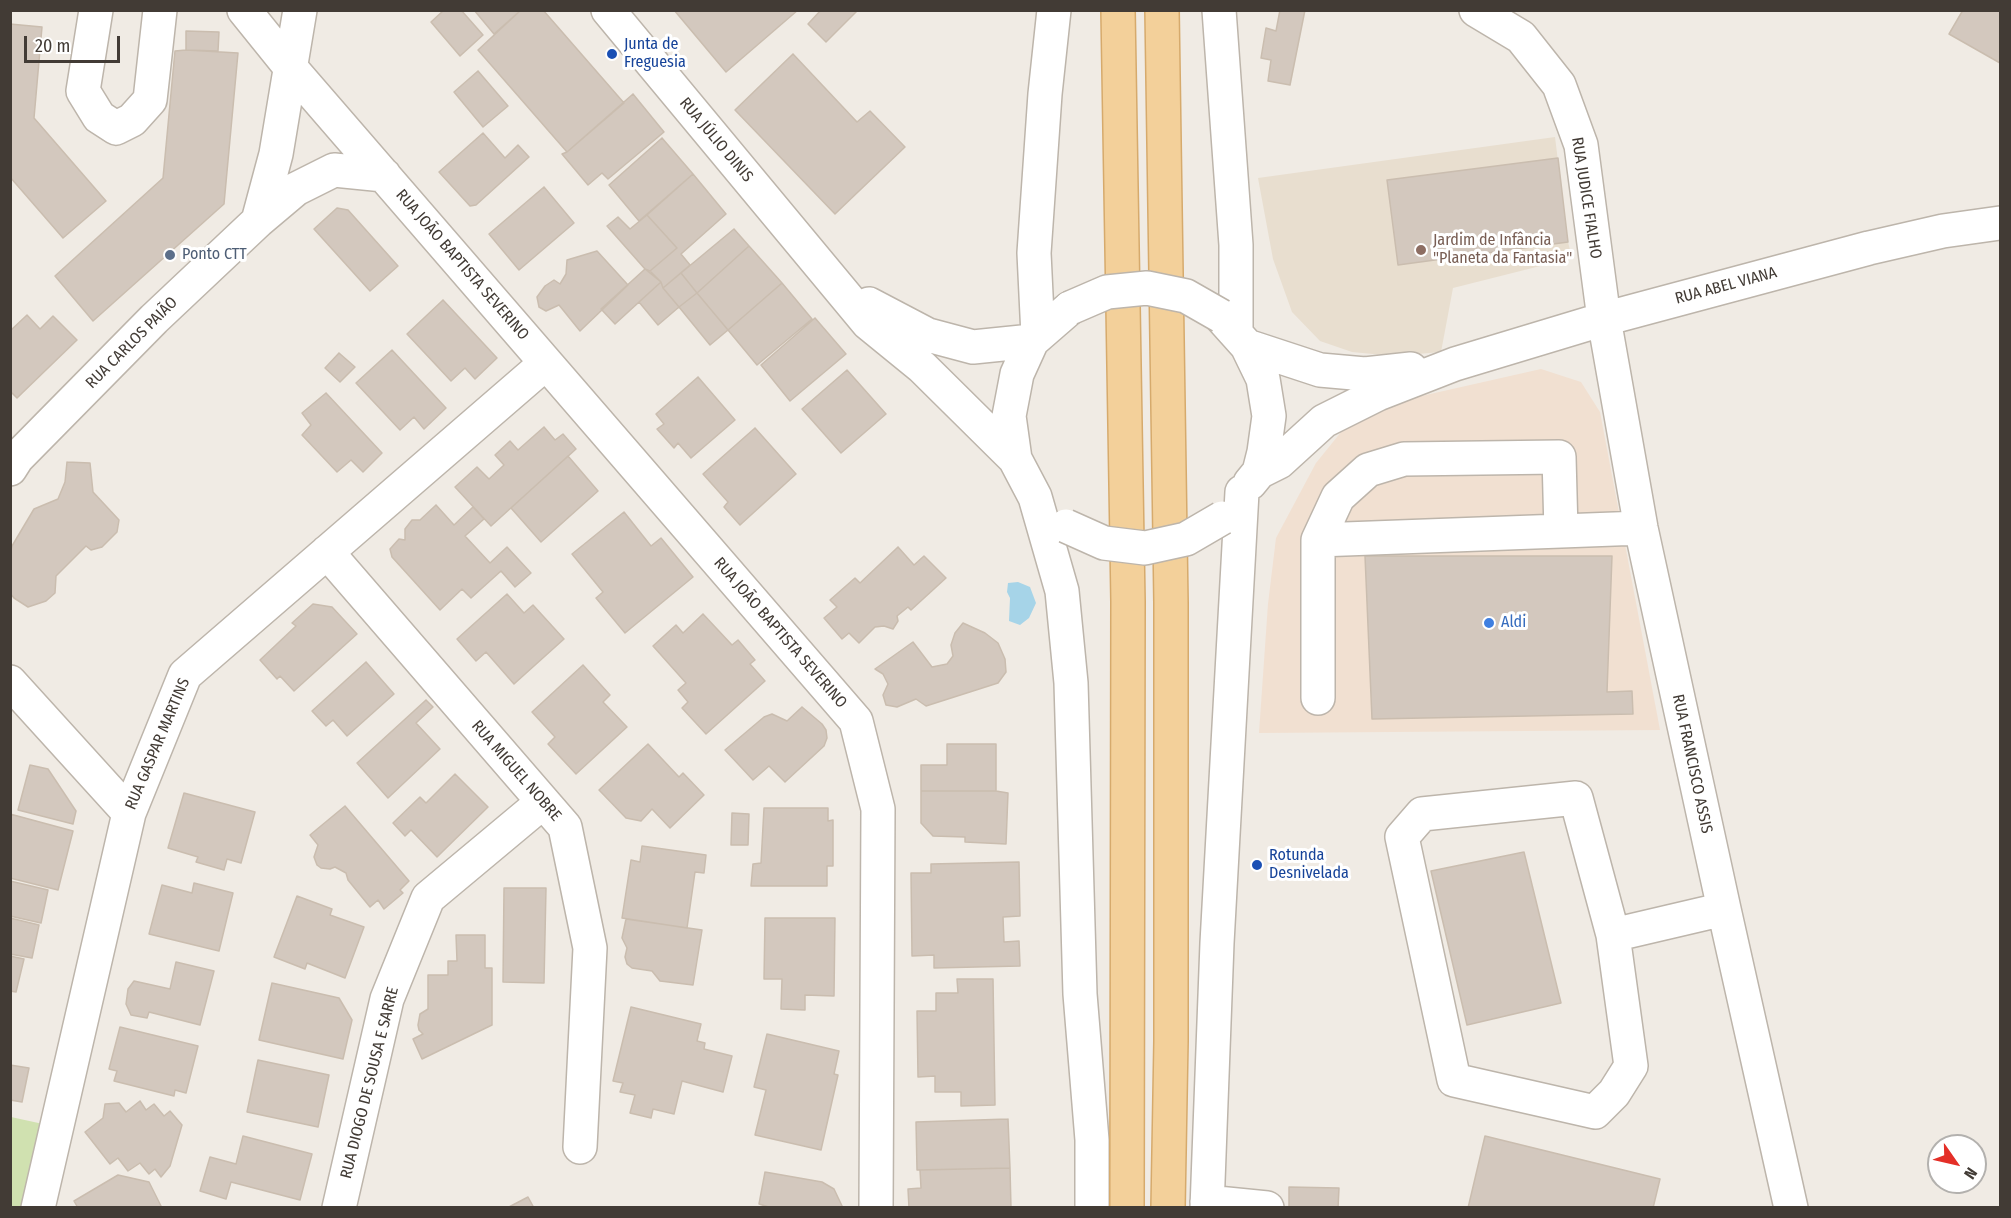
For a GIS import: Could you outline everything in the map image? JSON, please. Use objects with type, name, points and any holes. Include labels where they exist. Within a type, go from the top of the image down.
[{"type":"main road","points":[[1118,10],[1128,602],[1127,1208]]},
{"type":"main road","points":[[1162,10],[1171,626],[1171,1041],[1168,1208]]},
{"type":"street","points":[[96,10],[83,91],[99,117],[116,128],[132,120],[150,100],[160,10]]},
{"type":"street","name":"RUA JOÃO BAPTISTA SEVERINO","points":[[244,10],[290,67],[856,721],[878,809],[876,1208]]},
{"type":"street","points":[[258,221],[276,154],[300,10]]},
{"type":"street","name":"RUA JÚLIO DINIS","points":[[608,10],[868,322],[922,367],[1016,459]]},
{"type":"street","points":[[1054,10],[1045,94],[1034,253],[1035,339],[1017,374],[1009,416],[1016,459],[1035,497],[1062,591],[1071,683],[1080,994],[1092,1140],[1092,1208]]},
{"type":"street","points":[[1035,497],[1066,526],[1104,543],[1145,548],[1186,539],[1222,518],[1251,482],[1264,452],[1269,416],[1263,379],[1235,332],[1236,245],[1219,10]]},
{"type":"street","name":"RUA JUDICE FIALHO","points":[[1476,10],[1521,37],[1559,85],[1581,146],[1604,319]]},
{"type":"street","name":"RUA CARLOS PAIÃO","points":[[13,459],[154,319],[258,221],[296,189],[334,170],[384,175]]},
{"type":"street","name":"RUA ABEL VIANA","points":[[1251,482],[1279,462],[1324,421],[1378,394],[1455,364],[1604,319],[1869,248],[1943,231],[2001,223]]},
{"type":"street","name":"RUA JÚLIO DINIS","points":[[825,269],[848,291],[928,335],[973,347],[1035,339]]},
{"type":"street","name":"RUA ABEL VIANA","points":[[1035,339],[1070,308],[1107,292],[1147,288],[1186,296],[1235,332],[1320,370],[1365,374],[1455,364]]},
{"type":"street","name":"RUA FRANCISCO ASSIS","points":[[1604,319],[1641,528],[1791,1208]]},
{"type":"street","name":"RUA GASPAR MARTINS","points":[[38,1208],[129,813],[185,675],[546,363]]},
{"type":"street","points":[[1318,698],[1318,540],[1338,497],[1368,470],[1404,459],[1559,457],[1561,531]]},
{"type":"street","points":[[1251,482],[1229,754],[1215,993],[1207,1205],[1267,1208]]},
{"type":"street","points":[[1318,540],[1641,528]]},
{"type":"street","name":"RUA MIGUEL NOBRE","points":[[327,552],[564,827],[590,948],[580,1148]]},
{"type":"street","points":[[10,682],[129,813]]},
{"type":"street","points":[[1576,798],[1613,935],[1631,1066],[1614,1093],[1594,1112],[1454,1080],[1402,837],[1422,814],[1576,798]]},
{"type":"street","name":"RUA DIOGO DE SOUSA E SARRE","points":[[339,1208],[387,999],[428,898],[543,802]]},
{"type":"street","points":[[1613,935],[1724,909]]},
{"type":"shaded area","name":"Jardim de Infância \"Planeta da Fantasia\"","points":[[1555,137],[1572,258],[1453,288],[1441,352],[1394,356],[1352,352],[1320,341],[1292,312],[1273,259],[1258,178]]},
{"type":"shaded area","points":[[1541,369],[1581,382],[1600,412],[1660,730],[1259,733],[1268,604],[1276,538],[1316,463],[1346,426],[1386,404]]},
{"type":"green space","points":[[11,1117],[43,1124],[28,1207],[11,1208]]},
{"type":"water","points":[[1018,582],[1030,587],[1036,603],[1029,618],[1020,625],[1009,621],[1010,598],[1007,592],[1008,583]]},
{"type":"building","points":[[444,10],[461,10],[483,35],[460,56],[431,22]]},
{"type":"building","points":[[474,10],[521,10],[494,34]]},
{"type":"building","points":[[521,10],[543,10],[624,103],[567,152],[478,50]]},
{"type":"building","points":[[674,10],[798,10],[726,72]]},
{"type":"building","points":[[821,10],[858,10],[826,42],[808,24]]},
{"type":"building","points":[[1280,10],[1305,10],[1290,85],[1268,81],[1271,60],[1261,58],[1266,28],[1276,31]]},
{"type":"building","points":[[1963,10],[2000,10],[2000,63],[1949,34]]},
{"type":"building","points":[[10,24],[42,27],[34,118],[106,201],[63,238],[10,177]]},
{"type":"building","points":[[186,31],[219,32],[218,51],[186,50]]},
{"type":"building","points":[[175,51],[238,53],[224,204],[93,321],[55,276],[163,178]]},
{"type":"building","points":[[793,54],[857,122],[870,111],[905,147],[835,214],[735,110]]},
{"type":"building","points":[[478,71],[508,106],[483,127],[454,92]]},
{"type":"building","points":[[633,94],[664,132],[608,179],[602,173],[588,185],[562,154]]},
{"type":"building","points":[[483,133],[505,158],[518,145],[529,157],[476,205],[470,206],[439,172]]},
{"type":"building","points":[[662,138],[693,174],[639,221],[609,185]]},
{"type":"building","points":[[1558,158],[1568,242],[1398,265],[1387,180]]},
{"type":"building","points":[[693,174],[726,214],[681,254],[690,265],[663,288],[661,282],[650,271],[677,248],[647,215]]},
{"type":"building","points":[[544,187],[574,223],[519,270],[489,234]]},
{"type":"building","points":[[337,208],[348,210],[398,266],[370,291],[314,229]]},
{"type":"building","points":[[647,215],[677,248],[650,271],[645,269],[607,226],[618,217],[630,229]]},
{"type":"building","points":[[734,229],[749,246],[697,293],[681,273]]},
{"type":"building","points":[[749,246],[782,283],[728,330],[697,293]]},
{"type":"building","points":[[597,251],[628,285],[580,331],[559,305],[546,311],[539,307],[537,297],[545,286],[554,280],[560,284],[566,274],[567,260]]},
{"type":"building","points":[[645,269],[661,282],[615,324],[601,309]]},
{"type":"building","points":[[681,273],[697,293],[679,307],[663,288]]},
{"type":"building","points":[[661,282],[663,288],[679,307],[658,325],[639,302]]},
{"type":"building","points":[[782,283],[812,319],[757,365],[728,330]]},
{"type":"building","points":[[697,293],[728,330],[710,345],[679,307]]},
{"type":"building","points":[[443,300],[497,358],[475,379],[465,368],[451,381],[407,334]]},
{"type":"building","points":[[27,315],[40,329],[53,316],[77,340],[17,398],[10,391],[10,331]]},
{"type":"building","points":[[815,318],[846,354],[790,401],[761,365]]},
{"type":"building","points":[[392,350],[446,408],[424,429],[414,417],[400,430],[356,383]]},
{"type":"building","points":[[339,353],[355,367],[340,382],[325,368]]},
{"type":"building","points":[[847,370],[886,414],[841,453],[802,409]]},
{"type":"building","points":[[698,377],[735,420],[691,458],[678,443],[674,448],[657,429],[664,424],[656,414]]},
{"type":"building","points":[[326,393],[382,453],[363,472],[351,460],[337,472],[302,435],[311,425],[302,413]]},
{"type":"building","points":[[544,427],[555,440],[563,434],[576,449],[491,526],[455,487],[477,467],[489,479],[504,465],[495,455],[510,441],[518,450]]},
{"type":"building","points":[[755,428],[796,474],[740,525],[724,507],[728,502],[703,474]]},
{"type":"building","points":[[568,456],[598,491],[541,542],[511,508]]},
{"type":"building","points":[[67,462],[90,463],[93,492],[119,520],[117,532],[102,547],[91,550],[86,546],[56,576],[55,593],[46,601],[28,607],[10,593],[12,546],[34,509],[58,499],[65,482]]},
{"type":"building","points":[[436,505],[454,525],[473,507],[484,519],[465,536],[490,563],[507,547],[531,573],[515,587],[501,571],[471,598],[462,589],[440,610],[392,557],[390,549],[399,539],[405,540],[405,529],[412,520],[420,520]]},
{"type":"building","points":[[624,512],[651,546],[661,538],[693,577],[625,633],[596,598],[603,592],[572,554]]},
{"type":"building","points":[[898,547],[914,565],[924,556],[946,578],[911,610],[908,607],[897,616],[898,621],[893,629],[884,626],[875,627],[859,643],[849,633],[842,639],[824,618],[837,607],[830,600],[855,578],[860,583]]},
{"type":"building","name":"Aldi","points":[[1365,556],[1612,556],[1607,692],[1632,691],[1633,714],[1372,719]]},
{"type":"building","points":[[507,594],[524,613],[533,605],[564,639],[514,684],[486,652],[476,661],[457,639]]},
{"type":"building","points":[[313,604],[332,607],[357,634],[294,691],[280,676],[277,679],[260,660],[296,626],[292,623]]},
{"type":"building","points":[[703,614],[732,645],[738,640],[755,660],[750,664],[765,681],[706,734],[682,708],[688,702],[678,690],[686,683],[653,646],[676,625],[683,633]]},
{"type":"building","points":[[963,623],[985,633],[998,643],[1005,659],[1006,672],[998,683],[926,706],[916,699],[897,707],[886,705],[883,695],[888,684],[883,674],[875,669],[913,642],[932,667],[947,664],[953,656],[951,645],[955,633]]},
{"type":"building","points":[[366,662],[394,694],[347,736],[333,720],[326,726],[312,711]]},
{"type":"building","points":[[583,665],[610,695],[603,702],[627,727],[576,774],[548,744],[555,737],[532,712]]},
{"type":"building","points":[[426,700],[433,707],[416,723],[440,749],[388,798],[357,763]]},
{"type":"building","points":[[802,707],[822,724],[827,738],[824,746],[785,782],[769,766],[753,780],[725,750],[764,717],[772,714],[787,721]]},
{"type":"building","points":[[648,744],[679,777],[683,773],[704,795],[670,828],[652,809],[641,821],[626,818],[599,790]]},
{"type":"building","points":[[947,744],[996,744],[996,791],[921,791],[921,765],[947,765]]},
{"type":"building","points":[[30,765],[48,769],[76,811],[73,824],[18,810]]},
{"type":"building","points":[[455,774],[488,807],[437,857],[411,830],[405,836],[393,823],[420,797],[426,803]]},
{"type":"building","points":[[921,791],[1008,793],[1006,844],[965,842],[965,837],[933,836],[921,823]]},
{"type":"building","points":[[184,793],[255,812],[241,863],[227,859],[224,870],[196,862],[198,857],[168,848]]},
{"type":"building","points":[[345,806],[409,881],[400,890],[403,893],[384,909],[378,900],[370,907],[348,880],[346,873],[335,867],[321,868],[317,865],[314,857],[318,845],[310,835]]},
{"type":"building","points":[[764,808],[828,808],[828,821],[833,820],[833,866],[827,866],[827,886],[751,886],[753,864],[761,863]]},
{"type":"building","points":[[732,813],[749,814],[748,845],[731,845]]},
{"type":"building","points":[[10,814],[73,831],[58,890],[10,878]]},
{"type":"building","points":[[642,846],[706,855],[704,873],[695,872],[687,928],[622,918],[631,860],[640,862]]},
{"type":"building","points":[[1524,852],[1561,1003],[1467,1025],[1431,871]]},
{"type":"building","points":[[1019,862],[1020,916],[1003,917],[1004,942],[1019,941],[1020,966],[934,968],[934,955],[912,956],[911,873],[931,873],[931,864]]},
{"type":"building","points":[[10,881],[48,890],[41,923],[10,916]]},
{"type":"building","points":[[194,883],[233,893],[219,951],[149,934],[162,885],[192,893]]},
{"type":"building","points":[[504,888],[546,888],[544,983],[503,982]]},
{"type":"building","points":[[297,896],[332,909],[330,915],[364,927],[345,978],[307,963],[305,969],[274,957]]},
{"type":"building","points":[[10,918],[39,925],[32,958],[10,954]]},
{"type":"building","points":[[765,918],[835,918],[834,996],[805,995],[805,1010],[781,1009],[782,979],[764,979]]},
{"type":"building","points":[[626,919],[702,930],[693,985],[660,981],[652,971],[632,968],[627,964],[625,957],[627,948],[622,938]]},
{"type":"building","points":[[456,935],[485,935],[485,968],[492,968],[492,1025],[422,1059],[413,1039],[423,1034],[418,1025],[420,1014],[428,1009],[428,975],[448,975],[448,961],[457,961]]},
{"type":"building","points":[[10,956],[24,959],[16,992],[10,991]]},
{"type":"building","points":[[176,962],[214,971],[200,1025],[149,1012],[147,1018],[131,1015],[126,1004],[128,989],[134,981],[170,989]]},
{"type":"building","points":[[957,979],[993,979],[995,1105],[961,1106],[961,1092],[935,1092],[935,1076],[918,1077],[917,1011],[936,1011],[936,993],[958,993]]},
{"type":"building","points":[[272,983],[339,998],[352,1020],[343,1059],[259,1040]]},
{"type":"building","points":[[631,1007],[701,1024],[697,1041],[705,1043],[704,1049],[732,1056],[723,1092],[682,1081],[674,1114],[653,1109],[651,1118],[630,1113],[635,1095],[620,1092],[623,1083],[613,1081]]},
{"type":"building","points":[[120,1027],[198,1046],[186,1093],[175,1090],[174,1096],[114,1081],[117,1071],[109,1069]]},
{"type":"building","points":[[767,1034],[839,1051],[834,1074],[838,1075],[821,1150],[755,1135],[766,1090],[754,1087]]},
{"type":"building","points":[[258,1060],[329,1075],[318,1127],[247,1112]]},
{"type":"building","points":[[10,1065],[29,1068],[22,1102],[10,1100]]},
{"type":"building","points":[[140,1101],[146,1110],[154,1104],[164,1116],[170,1111],[182,1125],[170,1166],[161,1177],[155,1169],[149,1174],[140,1163],[128,1171],[118,1158],[110,1164],[85,1132],[103,1118],[105,1104],[119,1103],[126,1112]]},
{"type":"building","points":[[1008,1119],[1010,1168],[917,1170],[916,1122]]},
{"type":"building","points":[[243,1136],[312,1154],[300,1200],[231,1182],[226,1199],[200,1191],[210,1157],[236,1164]]},
{"type":"building","points":[[1485,1136],[1660,1179],[1653,1208],[1468,1208]]},
{"type":"building","points":[[1010,1168],[1011,1208],[909,1208],[908,1189],[921,1188],[920,1170]]},
{"type":"building","points":[[765,1172],[822,1182],[834,1189],[843,1208],[772,1208],[759,1204]]},
{"type":"building","points":[[118,1175],[149,1182],[162,1208],[78,1208],[74,1201]]},
{"type":"building","points":[[1289,1187],[1339,1188],[1338,1208],[1289,1208]]},
{"type":"building","points":[[528,1197],[534,1208],[507,1208]]},
{"type":"place","name":"Junta de Freguesia","points":[[612,54]]},
{"type":"place","name":"Jardim de Infância \"Planeta da Fantasia\"","points":[[1421,250]]},
{"type":"place","name":"Ponto CTT","points":[[170,255]]},
{"type":"place","name":"Aldi","points":[[1489,623]]},
{"type":"place","name":"Rotunda Desnivelada","points":[[1257,865]]}]
